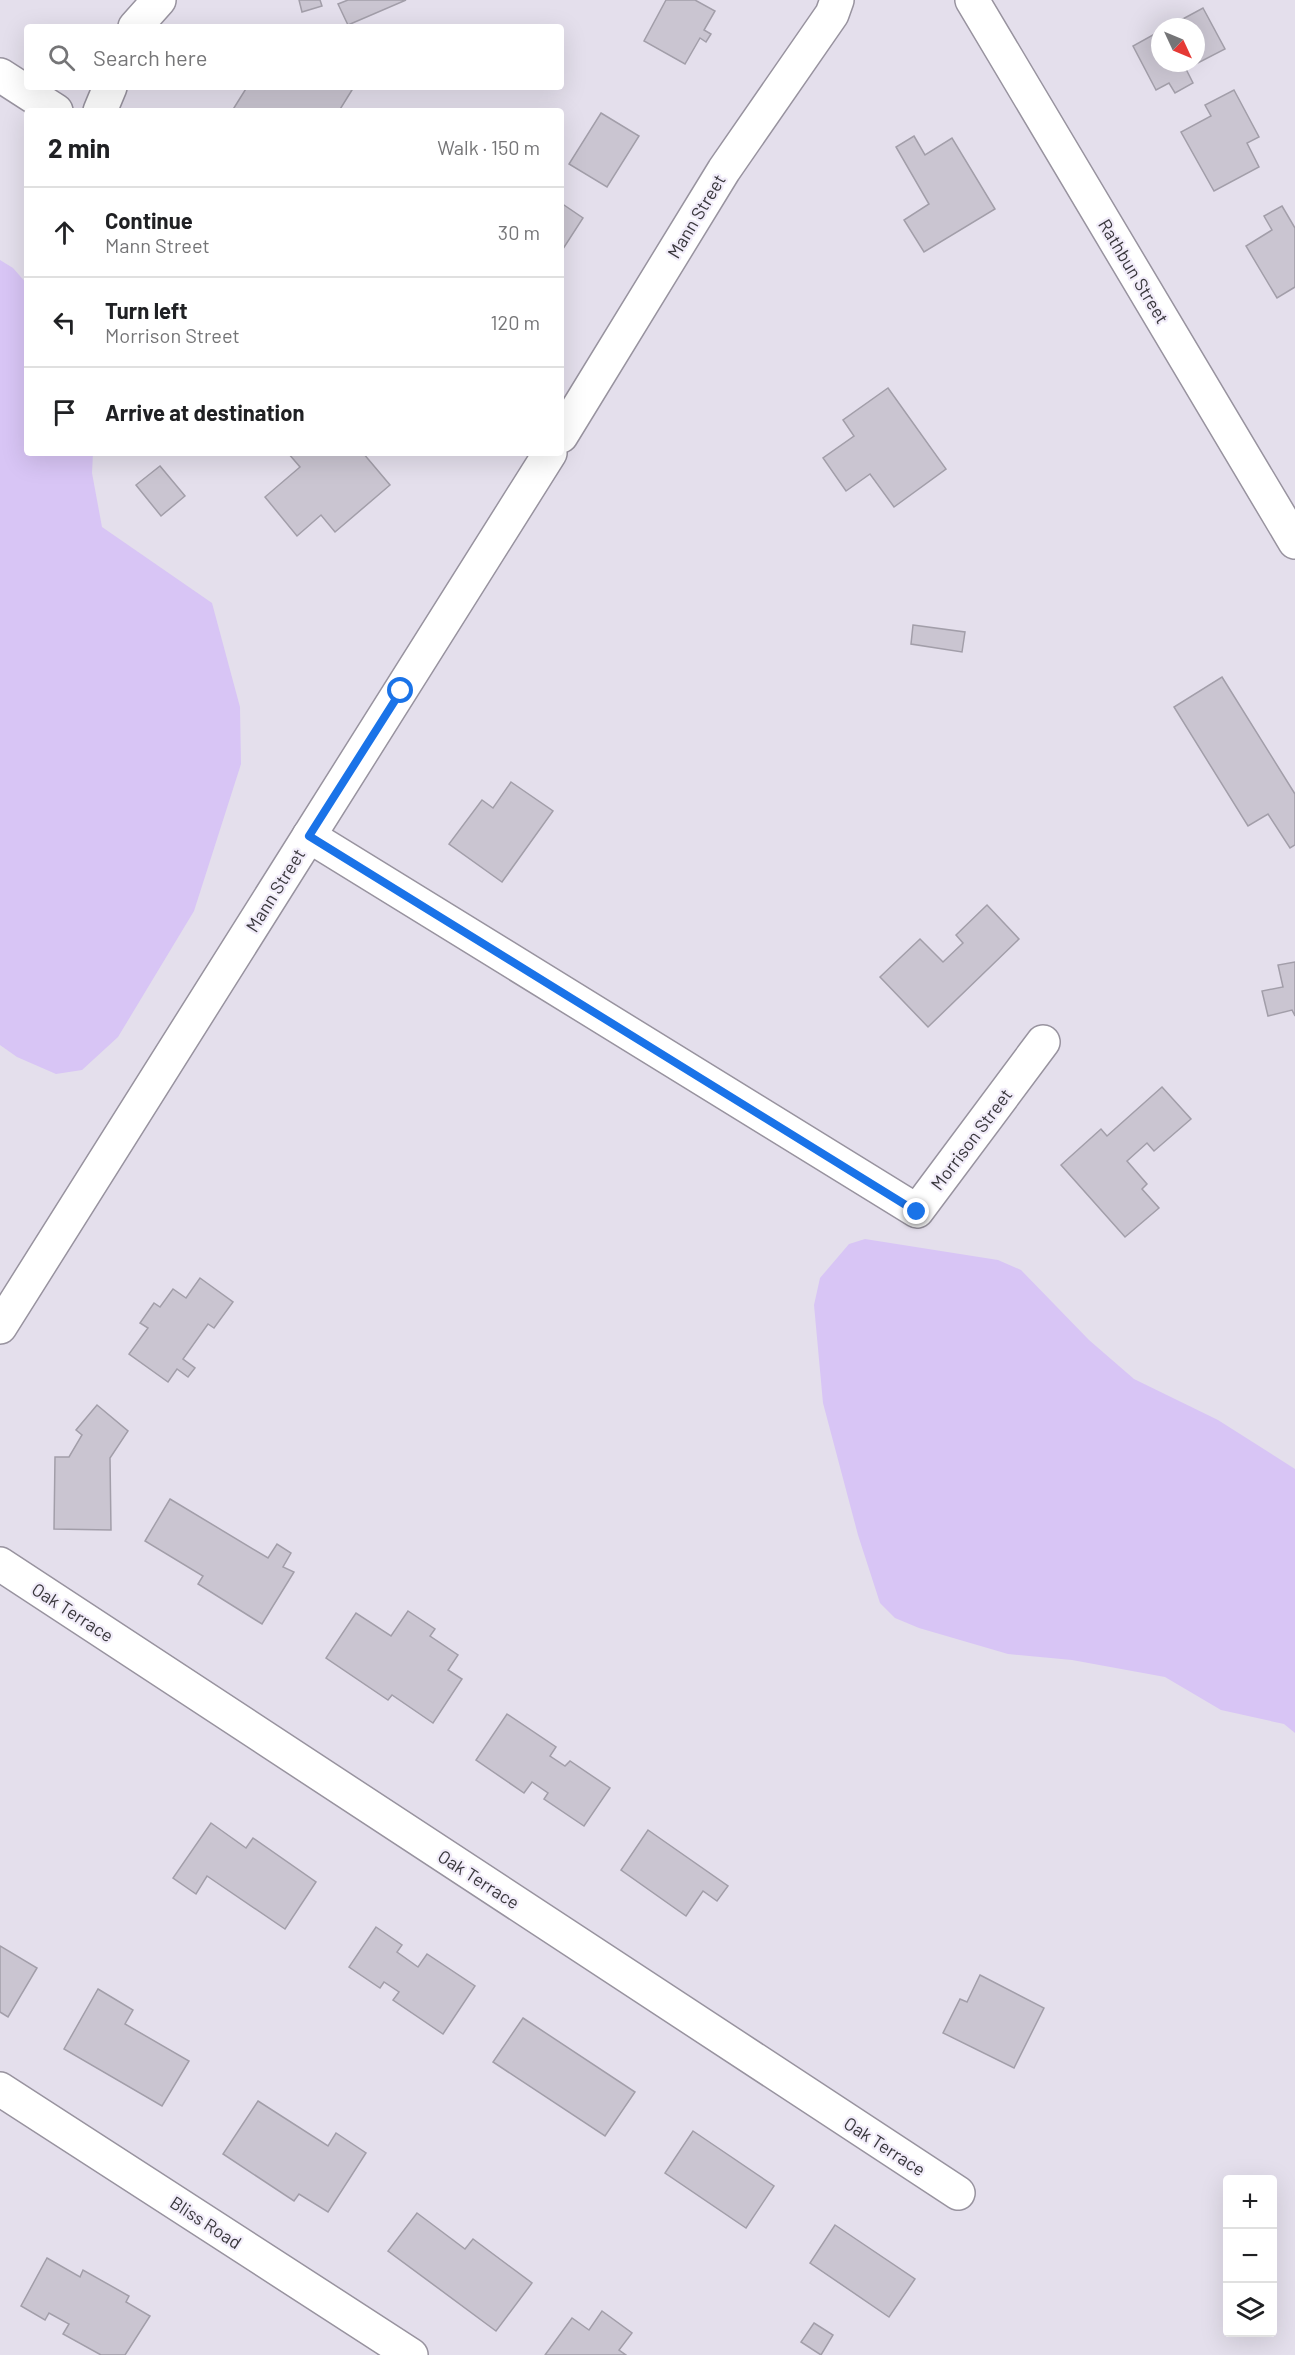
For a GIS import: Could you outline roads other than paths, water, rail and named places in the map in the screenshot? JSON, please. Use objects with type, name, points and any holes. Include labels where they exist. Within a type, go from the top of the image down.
[{"type":"street","points":[[138,24],[159,0]]},
{"type":"street","name":"Mann Street","points":[[564,431],[724,170],[832,14],[837,0]]},
{"type":"street","name":"Rathbun Street","points":[[972,0],[1282,501],[1295,542]]},
{"type":"street","points":[[0,75],[51,108]]},
{"type":"street","points":[[101,108],[109,90]]},
{"type":"street","name":"Mann Street","points":[[0,1327],[548,456]]},
{"type":"street","name":"Morrison Street","points":[[309,836],[917,1212],[1043,1042]]},
{"type":"street","name":"Oak Terrace","points":[[0,1564],[958,2193]]},
{"type":"street","name":"Bliss Road","points":[[0,2089],[411,2355]]}]
